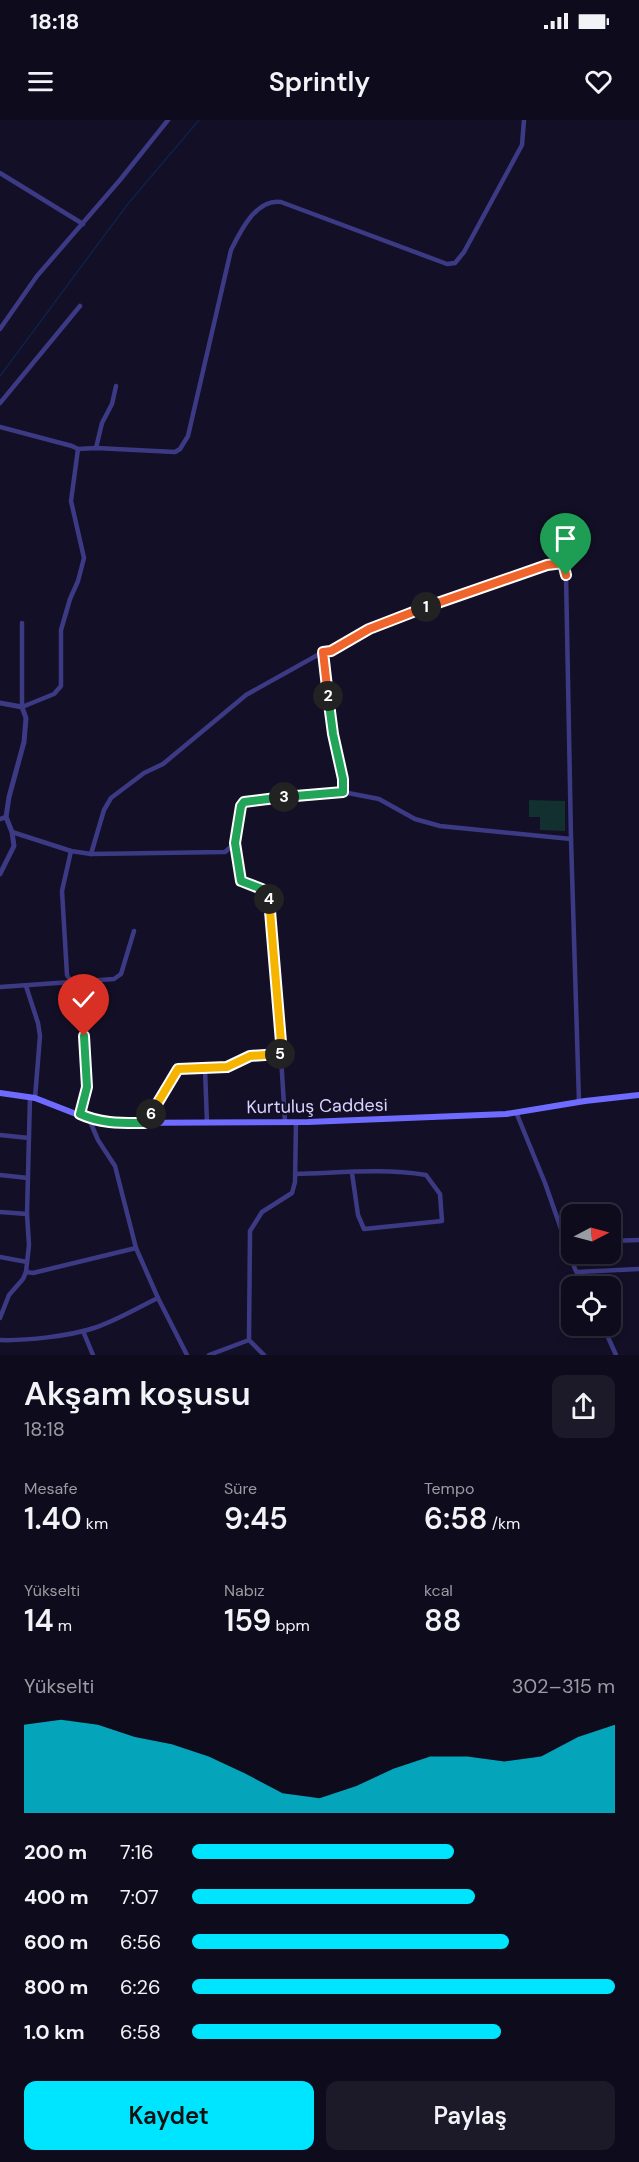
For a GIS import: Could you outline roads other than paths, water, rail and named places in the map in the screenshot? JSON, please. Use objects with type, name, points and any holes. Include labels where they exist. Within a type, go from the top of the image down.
[{"type":"main road","name":"Kurtuluş Caddesi","points":[[0,1093],[33,1098],[89,1119],[111,1123],[296,1122],[516,1112],[639,1095]]},
{"type":"street","points":[[0,329],[37,276],[120,180],[168,120]]},
{"type":"street","points":[[0,427],[78,449],[175,452],[180,449],[188,436],[231,250],[244,226],[268,202],[290,205],[447,264],[455,263],[464,252],[522,145],[524,120]]},
{"type":"street","points":[[0,173],[83,224]]},
{"type":"street","points":[[0,403],[80,306]]},
{"type":"street","points":[[96,448],[102,423],[112,405],[116,386]]},
{"type":"street","points":[[0,703],[22,707],[54,694],[61,686],[61,630],[84,558],[72,501],[78,449]]},
{"type":"street","points":[[91,854],[104,810],[111,798],[144,773],[163,764],[246,695],[369,629],[460,594],[508,580],[547,565],[563,563],[566,575],[579,1102]]},
{"type":"street","points":[[0,874],[14,846],[12,832],[3,818],[24,742],[26,718],[22,707],[22,623]]},
{"type":"street","points":[[323,652],[333,734],[343,779],[343,792]]},
{"type":"street","points":[[285,1122],[270,900],[262,889],[241,881],[235,843],[241,806],[244,802],[343,792],[379,799],[415,819],[441,826],[571,839]]},
{"type":"street","points":[[12,832],[71,851],[91,854],[225,852],[235,843]]},
{"type":"street","points":[[71,851],[62,891],[67,975],[71,982],[84,1036],[87,1066],[87,1087],[80,1114]]},
{"type":"street","points":[[0,987],[114,979],[121,974],[134,931]]},
{"type":"street","points":[[0,1318],[9,1295],[23,1280],[27,1262],[29,1138],[40,1036],[26,986]]},
{"type":"street","points":[[145,1123],[178,1069],[227,1067],[250,1056],[282,1054]]},
{"type":"street","points":[[205,1069],[207,1123]]},
{"type":"street","points":[[516,1112],[561,1224]]},
{"type":"street","points":[[89,1119],[98,1140],[115,1167],[136,1248],[158,1298],[188,1355]]},
{"type":"street","points":[[264,1355],[249,1340],[250,1231],[262,1212],[292,1192],[295,1174],[296,1122]]},
{"type":"street","points":[[0,1135],[29,1138]]},
{"type":"street","points":[[295,1174],[400,1171],[426,1174],[440,1194],[442,1221],[364,1229],[358,1215],[352,1173]]},
{"type":"street","points":[[0,1175],[28,1178]]},
{"type":"street","points":[[0,1212],[27,1214]]},
{"type":"street","points":[[621,1241],[639,1240]]},
{"type":"street","points":[[26,1272],[33,1273],[136,1248]]},
{"type":"street","points":[[0,1257],[27,1262]]},
{"type":"street","points":[[575,1264],[579,1276]]},
{"type":"street","points":[[577,1272],[639,1269]]},
{"type":"street","points":[[0,1340],[16,1341],[95,1328],[158,1298]]},
{"type":"street","points":[[83,1331],[93,1355]]},
{"type":"street","points":[[607,1336],[616,1355]]},
{"type":"street","points":[[209,1355],[249,1340]]},
{"type":"waterway","points":[[0,376],[127,205],[199,120]]}]
